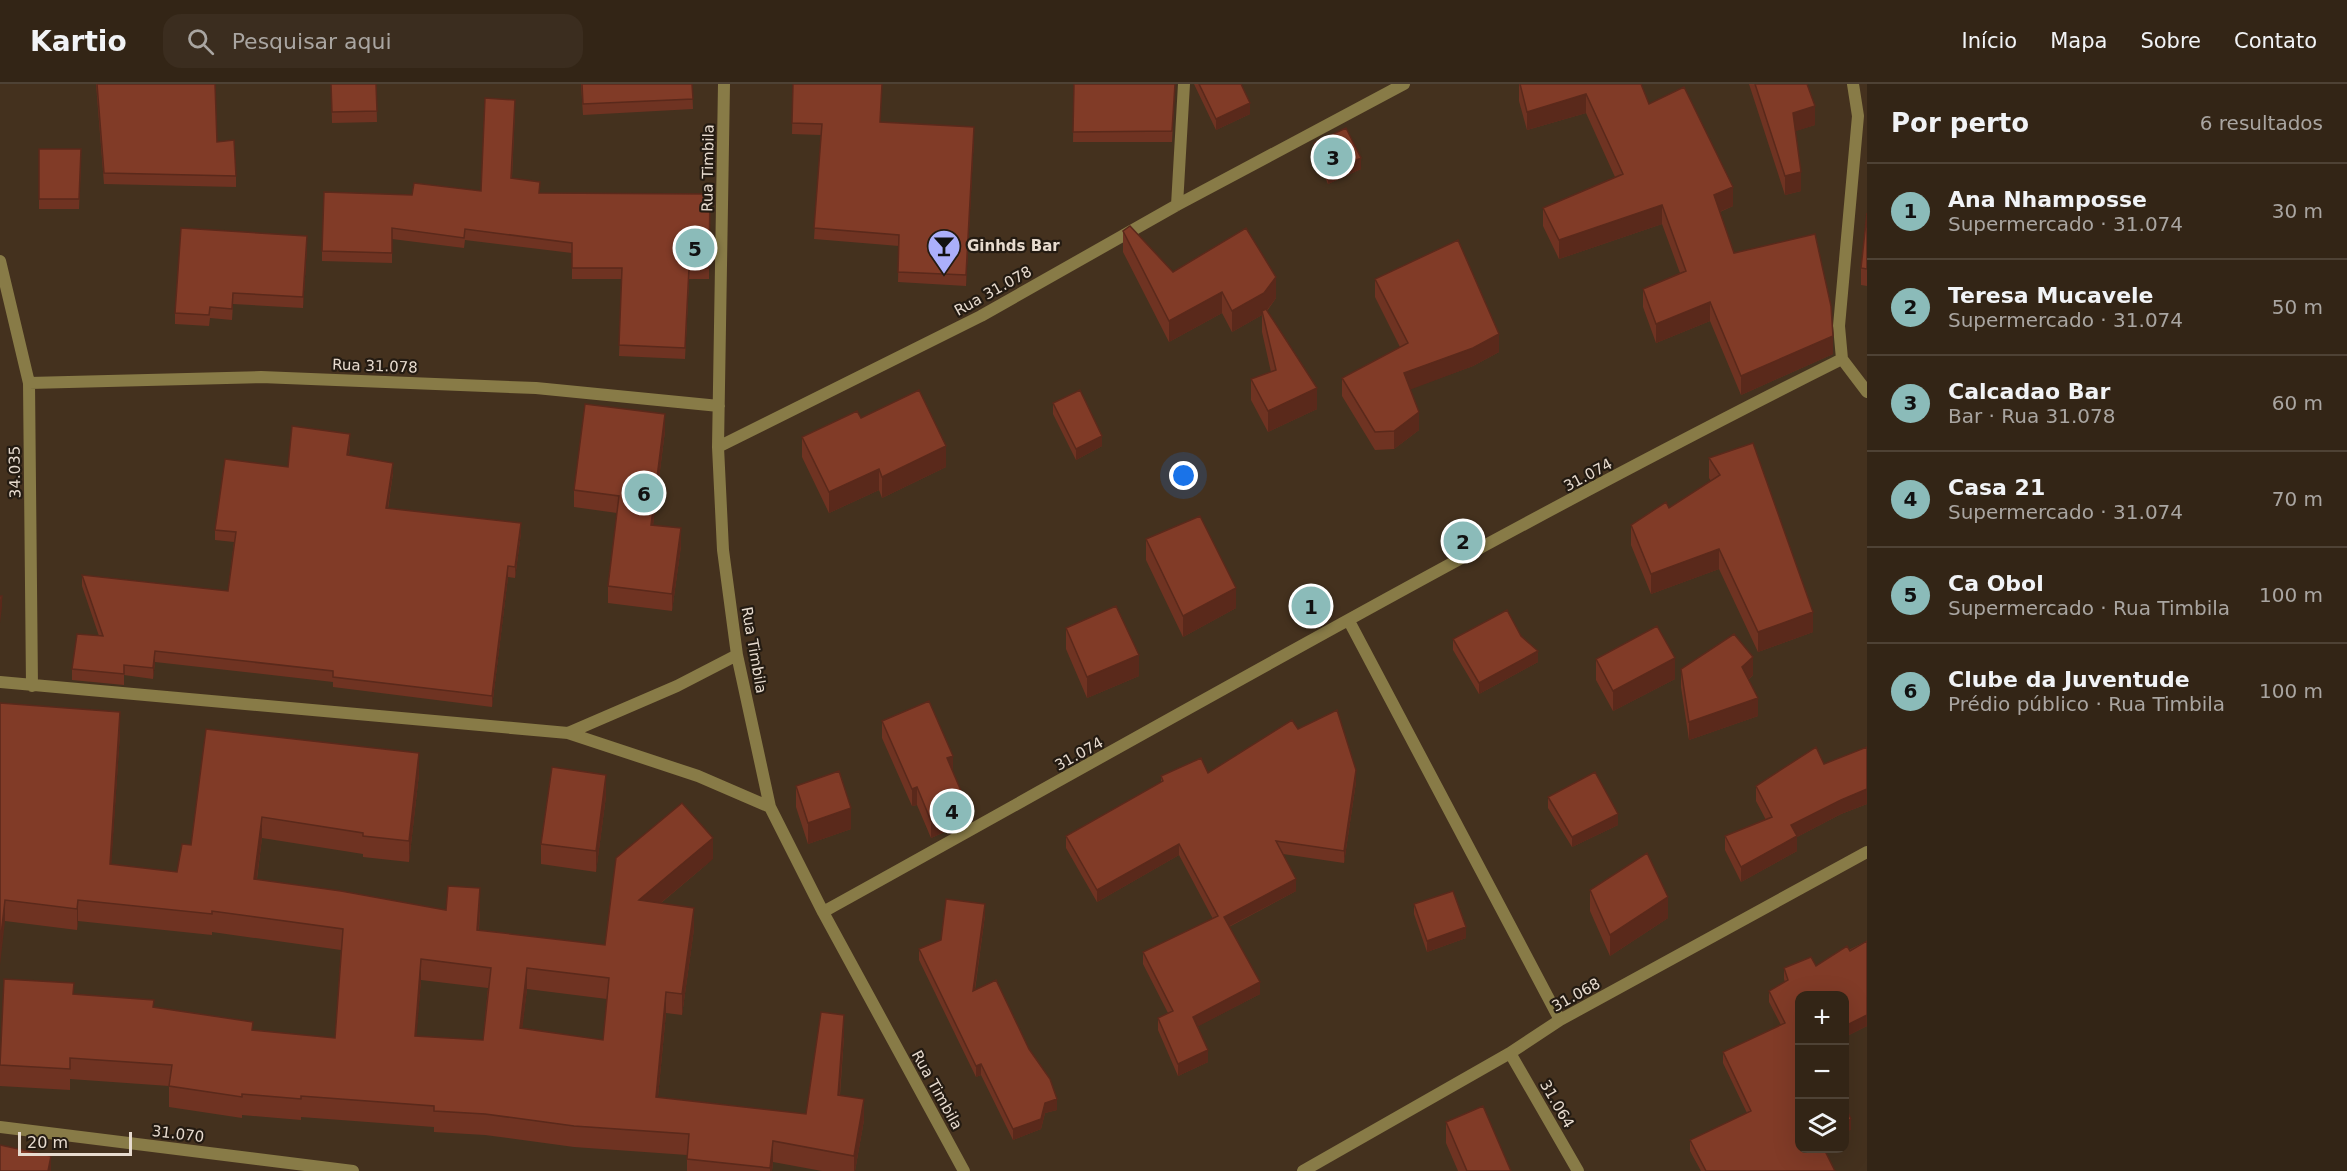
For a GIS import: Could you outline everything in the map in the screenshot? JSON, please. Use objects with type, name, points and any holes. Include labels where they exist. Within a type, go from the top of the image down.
[{"type":"street","name":"Rua Timbila","points":[[724,84],[718,447],[723,550],[737,655],[770,807],[823,912],[964,1171]]},
{"type":"street","points":[[1177,205],[1184,84]]},
{"type":"street","name":"Rua 31.078","points":[[718,447],[981,316],[1177,205],[1404,84]]},
{"type":"street","points":[[1853,84],[1858,116],[1839,326],[1842,360],[1867,391]]},
{"type":"street","name":"34.035","points":[[0,261],[29,383],[32,686]]},
{"type":"street","name":"31.074","points":[[823,912],[1349,621],[1734,413],[1842,360]]},
{"type":"street","name":"Rua 31.078","points":[[29,383],[261,377],[536,388],[719,406]]},
{"type":"street","points":[[1349,621],[1560,1020]]},
{"type":"street","points":[[568,733],[668,690],[737,655]]},
{"type":"street","points":[[0,682],[568,733],[698,776],[770,807]]},
{"type":"street","name":"31.068","points":[[1303,1171],[1510,1053],[1560,1020],[1867,852]]},
{"type":"street","name":"31.064","points":[[1510,1053],[1578,1171]]},
{"type":"street","name":"31.070","points":[[0,1127],[353,1171]]},
{"type":"building","points":[[97,84],[215,84],[217,142],[234,140],[236,176],[104,173]]},
{"type":"building","points":[[331,84],[376,84],[377,111],[332,112]]},
{"type":"building","points":[[582,84],[692,84],[693,99],[583,104]]},
{"type":"building","points":[[793,84],[882,84],[880,122],[974,127],[966,275],[898,272],[899,235],[814,228],[822,124],[792,123]]},
{"type":"building","points":[[1074,84],[1175,84],[1172,131],[1073,132]]},
{"type":"building","points":[[1199,84],[1241,84],[1250,103],[1216,119]]},
{"type":"building","points":[[1520,84],[1641,84],[1649,104],[1684,87],[1733,187],[1714,195],[1734,253],[1815,234],[1831,306],[1833,336],[1741,376],[1710,302],[1656,324],[1643,289],[1686,271],[1662,205],[1559,240],[1543,208],[1623,174],[1586,94],[1527,112]]},
{"type":"building","points":[[1755,84],[1807,84],[1815,106],[1793,113],[1801,172],[1785,176]]},
{"type":"building","points":[[485,98],[515,100],[511,178],[540,182],[539,193],[710,194],[709,268],[689,268],[685,348],[619,345],[622,268],[572,268],[572,243],[465,229],[464,238],[392,228],[392,253],[322,251],[324,192],[412,195],[414,183],[481,191]]},
{"type":"building","points":[[1346,128],[1361,158],[1328,173],[1314,143]]},
{"type":"building","points":[[39,149],[81,149],[79,199],[39,199]]},
{"type":"building","points":[[1867,213],[1867,269],[1861,268]]},
{"type":"building","points":[[1130,226],[1173,272],[1246,228],[1276,277],[1264,293],[1232,311],[1222,292],[1169,321],[1123,231]]},
{"type":"building","points":[[181,228],[307,236],[303,297],[233,293],[232,309],[210,307],[209,315],[175,313]]},
{"type":"building","points":[[1458,240],[1499,334],[1473,348],[1404,373],[1419,412],[1394,431],[1375,432],[1342,378],[1408,343],[1375,279]]},
{"type":"building","points":[[1266,309],[1317,388],[1268,411],[1251,379],[1276,370],[1262,311]]},
{"type":"building","points":[[919,390],[946,446],[882,477],[879,469],[829,492],[802,437],[857,411],[861,418]]},
{"type":"building","points":[[1080,390],[1102,436],[1076,449],[1053,403]]},
{"type":"building","points":[[585,404],[665,414],[651,525],[681,528],[672,594],[608,586],[619,496],[574,490]]},
{"type":"building","points":[[292,426],[350,434],[347,455],[393,463],[386,508],[521,523],[515,567],[508,566],[492,696],[333,677],[333,671],[155,651],[153,668],[124,665],[124,674],[72,669],[77,634],[103,636],[82,575],[228,591],[236,532],[215,530],[225,459],[288,467]]},
{"type":"building","points":[[1753,443],[1813,612],[1758,632],[1719,549],[1651,574],[1631,525],[1666,502],[1669,508],[1720,475],[1709,458]]},
{"type":"building","points":[[1200,516],[1236,588],[1183,616],[1146,539]]},
{"type":"building","points":[[1116,606],[1139,655],[1087,677],[1066,628]]},
{"type":"building","points":[[1507,610],[1521,636],[1538,651],[1479,683],[1453,639]]},
{"type":"building","points":[[1657,626],[1675,658],[1613,691],[1596,659]]},
{"type":"building","points":[[1734,634],[1753,657],[1742,667],[1758,698],[1689,722],[1681,669]]},
{"type":"building","points":[[929,701],[953,756],[947,758],[967,805],[931,821],[917,787],[912,789],[882,721]]},
{"type":"building","points":[[0,703],[120,712],[110,864],[177,872],[182,844],[191,845],[206,729],[419,753],[409,841],[363,836],[363,833],[262,817],[254,879],[341,891],[446,910],[448,886],[480,888],[477,930],[605,945],[616,858],[682,803],[713,838],[639,900],[694,908],[682,994],[666,992],[656,1097],[806,1114],[821,1012],[844,1015],[838,1095],[864,1099],[854,1156],[773,1141],[770,1168],[687,1159],[689,1134],[574,1126],[485,1114],[434,1111],[434,1106],[301,1096],[301,1099],[242,1094],[242,1097],[169,1086],[172,1065],[70,1058],[70,1069],[0,1065],[4,979],[74,983],[73,994],[154,1000],[153,1007],[253,1022],[252,1030],[335,1038],[343,929],[212,911],[212,914],[78,900],[77,909],[5,900],[0,944]],"holes":[[[421,959],[491,968],[483,1040],[415,1036]],[[527,968],[609,978],[603,1040],[520,1028]]]},
{"type":"building","points":[[1337,710],[1356,770],[1344,851],[1276,841],[1296,879],[1224,917],[1260,982],[1193,1017],[1208,1050],[1178,1064],[1158,1018],[1173,1011],[1143,952],[1218,916],[1179,844],[1097,890],[1066,836],[1163,781],[1161,776],[1201,758],[1208,773],[1292,720],[1298,729]]},
{"type":"building","points":[[1816,747],[1824,764],[1867,747],[1867,789],[1791,825],[1797,836],[1741,867],[1725,836],[1772,817],[1756,786]]},
{"type":"building","points":[[552,767],[606,775],[596,851],[541,844]]},
{"type":"building","points":[[839,771],[851,808],[808,823],[796,786]]},
{"type":"building","points":[[1595,772],[1618,814],[1572,837],[1548,797]]},
{"type":"building","points":[[1647,853],[1668,897],[1610,935],[1590,890]]},
{"type":"building","points":[[1453,891],[1466,927],[1427,941],[1414,904]]},
{"type":"building","points":[[946,899],[985,904],[973,991],[996,980],[1029,1049],[1050,1079],[1057,1099],[1045,1103],[1041,1119],[1013,1129],[981,1064],[976,1066],[919,949],[941,940]]},
{"type":"building","points":[[1867,941],[1867,1015],[1849,1024],[1849,991],[1795,991],[1795,1153],[1826,1153],[1835,1171],[1706,1171],[1690,1140],[1751,1111],[1723,1052],[1785,1023],[1769,991],[1788,980],[1784,968],[1811,957],[1816,966],[1847,946],[1850,951]]},
{"type":"building","points":[[1483,1106],[1511,1171],[1467,1171],[1446,1122]]},
{"type":"building","points":[[0,1145],[51,1156],[48,1171],[0,1171]]},
{"type":"place","name":"Calcadao Bar","points":[[1333,157]]},
{"type":"place","name":"Ca Obol","points":[[695,248]]},
{"type":"place","name":"Ginhds Bar","points":[[944,275]]},
{"type":"place","name":"Clube da Juventude","points":[[644,493]]},
{"type":"place","name":"Teresa Mucavele","points":[[1463,541]]},
{"type":"place","name":"Ana Nhamposse","points":[[1311,606]]},
{"type":"place","name":"Casa 21","points":[[952,811]]}]
